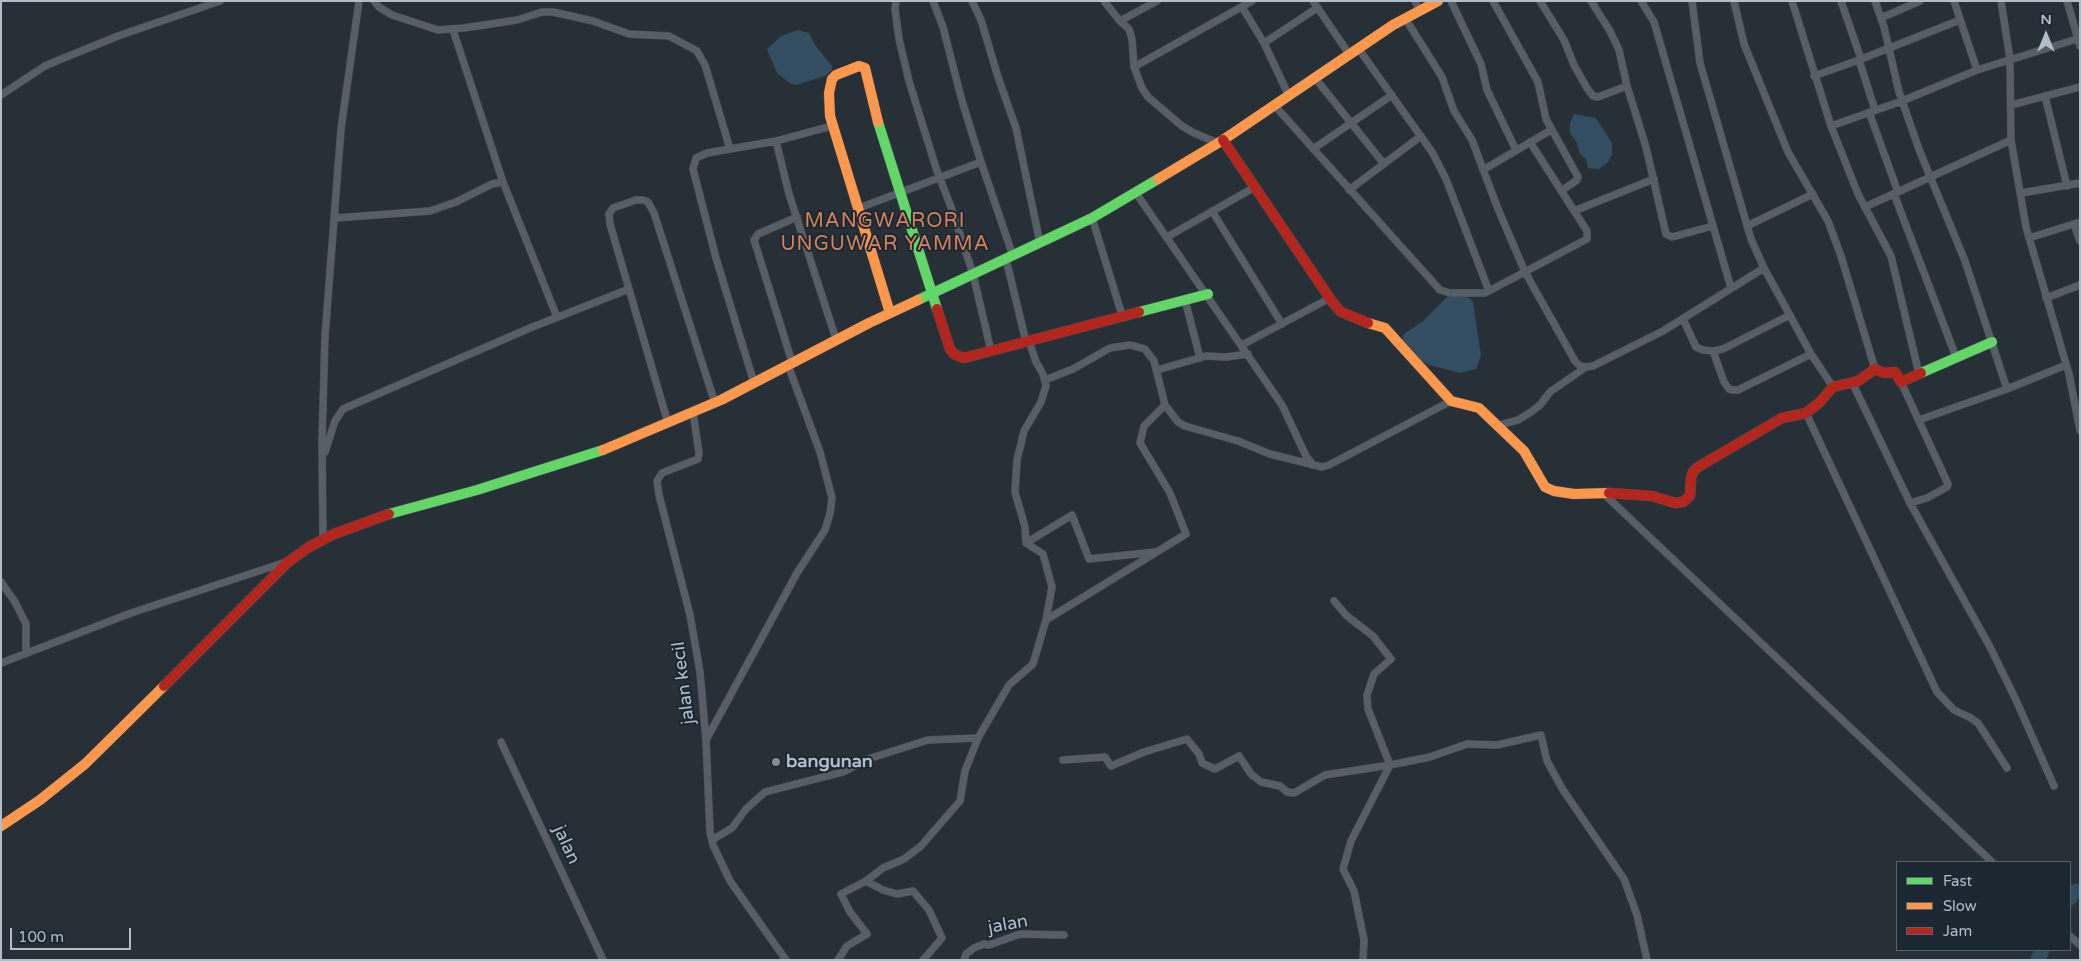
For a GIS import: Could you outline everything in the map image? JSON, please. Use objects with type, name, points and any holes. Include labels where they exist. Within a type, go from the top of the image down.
[{"type":"street","points":[[323,540],[322,460],[325,336],[341,129],[359,1]]},
{"type":"street","points":[[374,1],[379,7],[392,14],[438,30],[453,30],[517,20],[542,12],[553,12],[593,21],[629,34],[669,36],[697,51],[705,65],[730,149]]},
{"type":"street","points":[[896,1],[895,9],[899,40],[939,177],[973,274],[991,351]]},
{"type":"street","points":[[933,1],[943,28],[962,101],[1009,257],[1028,342],[1045,380],[1044,394],[1024,432],[1017,460],[1015,492],[1025,527],[1026,543]]},
{"type":"street","points":[[972,1],[981,20],[1016,128],[1040,243]]},
{"type":"street","points":[[1104,1],[1131,34],[1134,67],[1142,88],[1159,108],[1194,133],[1220,141],[1255,187],[1330,298],[1342,312],[1353,318],[1385,328],[1451,401],[1479,408],[1524,451],[1545,487],[1554,491],[1574,494],[1603,493],[1652,496],[1675,503],[1683,502],[1690,496],[1691,478],[1693,472],[1698,467],[1782,418],[1806,413],[1819,403],[1833,387],[1858,381],[1874,369]]},
{"type":"street","points":[[1120,21],[1157,1]]},
{"type":"street","points":[[1231,1],[1239,8],[1264,43],[1289,96]]},
{"type":"street","points":[[1134,67],[1252,1]]},
{"type":"street","points":[[1313,1],[1353,51],[1392,95],[1422,136],[1446,179],[1489,291]]},
{"type":"street","points":[[1,826],[40,800],[85,764],[288,562],[323,540],[376,518],[561,465],[599,452],[694,412],[754,383],[836,339],[1092,218],[1136,193],[1274,106],[1353,51],[1405,18],[1417,5],[1438,1]]},
{"type":"street","points":[[1451,1],[1481,64],[1487,90],[1516,150]]},
{"type":"street","points":[[1493,1],[1538,82],[1546,119],[1578,177],[1577,180],[1561,191]]},
{"type":"street","points":[[1540,1],[1564,40],[1582,80],[1593,96],[1598,98],[1627,86]]},
{"type":"street","points":[[1591,1],[1610,31],[1619,50],[1627,86],[1646,147],[1666,234],[1672,237],[1713,226]]},
{"type":"street","points":[[1641,1],[1654,22],[1731,288]]},
{"type":"street","points":[[1692,1],[1700,63],[1747,226],[1764,268],[1811,354],[1833,387]]},
{"type":"street","points":[[1734,1],[1744,44],[1788,152],[1828,221],[1841,256],[1874,369]]},
{"type":"street","points":[[1792,1],[1830,126],[1858,194],[1891,256],[1919,374]]},
{"type":"street","points":[[1841,1],[1860,60],[1872,111],[1896,193],[1956,357]]},
{"type":"street","points":[[1875,1],[1902,101],[1965,261],[2007,389]]},
{"type":"street","points":[[1881,18],[1920,1]]},
{"type":"street","points":[[1954,1],[1977,70]]},
{"type":"street","points":[[2001,1],[2010,59],[2011,140],[2029,238],[2066,365],[2080,430]]},
{"type":"street","points":[[1830,126],[1902,101],[1977,70],[2079,40],[2067,1]]},
{"type":"street","points":[[1,94],[45,66],[59,60],[118,36],[218,2]]},
{"type":"street","points":[[1264,43],[1318,8]]},
{"type":"street","points":[[1405,18],[1442,77],[1454,111],[1472,140],[1498,209],[1525,272],[1575,362],[1580,366],[1594,366],[1630,349],[1764,268]]},
{"type":"street","points":[[1814,76],[1860,60],[1960,20]]},
{"type":"street","points":[[453,30],[503,182],[557,318]]},
{"type":"street","points":[[890,313],[832,126],[828,93],[832,79],[836,75],[854,67],[865,68],[881,133],[950,350],[954,354],[964,358],[1123,318],[1208,294]]},
{"type":"street","points":[[1315,78],[1384,164]]},
{"type":"street","points":[[2011,105],[2080,87]]},
{"type":"street","points":[[1313,149],[1392,95]]},
{"type":"street","points":[[2044,96],[2067,186]]},
{"type":"street","points":[[1274,106],[1440,290],[1465,294],[1489,291],[1587,239],[1587,231],[1530,142]]},
{"type":"street","points":[[754,383],[716,258],[693,169],[696,158],[707,153],[776,141],[832,126]]},
{"type":"street","points":[[1483,170],[1551,130]]},
{"type":"street","points":[[1349,190],[1422,136]]},
{"type":"street","points":[[1865,207],[2011,140]]},
{"type":"street","points":[[776,141],[797,217],[836,339]]},
{"type":"street","points":[[859,208],[981,162]]},
{"type":"street","points":[[1574,211],[1654,179]]},
{"type":"street","points":[[334,218],[430,211],[456,202],[492,184],[503,182]]},
{"type":"street","points":[[2021,193],[2080,183]]},
{"type":"street","points":[[1167,237],[1255,187]]},
{"type":"street","points":[[1136,193],[1208,294],[1282,405],[1306,456],[1313,465]]},
{"type":"street","points":[[1747,226],[1813,194]]},
{"type":"street","points":[[668,423],[610,224],[609,214],[614,208],[636,200],[643,200],[648,202],[654,213],[714,402]]},
{"type":"street","points":[[1212,211],[1282,324]]},
{"type":"street","points":[[706,740],[797,572],[825,530],[830,514],[832,498],[820,452],[790,363],[754,240],[758,234],[797,217]]},
{"type":"street","points":[[1092,218],[1123,318]]},
{"type":"street","points":[[2029,238],[2077,223],[2080,241]]},
{"type":"street","points":[[2046,298],[2080,285]]},
{"type":"street","points":[[322,460],[335,421],[343,409],[629,289]]},
{"type":"street","points":[[1242,345],[1330,298]]},
{"type":"street","points":[[1186,300],[1200,358]]},
{"type":"street","points":[[1683,318],[1696,347],[1713,351],[1723,349],[1790,315]]},
{"type":"street","points":[[1901,382],[1992,342]]},
{"type":"street","points":[[1045,380],[1073,369],[1110,348],[1130,346],[1146,349],[1154,361],[1165,405],[1176,419],[1185,426],[1238,441],[1270,454],[1322,467],[1451,401]]},
{"type":"street","points":[[1713,351],[1724,382],[1729,389],[1733,390],[1738,390],[1811,354]]},
{"type":"street","points":[[1157,370],[1215,355],[1238,356],[1248,354]]},
{"type":"street","points":[[1919,420],[2007,389],[2066,365]]},
{"type":"street","points":[[1496,426],[1518,420],[1531,412],[1540,405],[1550,392],[1586,367]]},
{"type":"street","points":[[1874,369],[1884,373],[1894,372],[1901,382],[1948,484],[1947,487],[1927,498],[1910,503]]},
{"type":"street","points":[[1852,382],[1910,503],[1986,639],[2016,700],[2054,786]]},
{"type":"street","points":[[1046,620],[1186,534],[1170,493],[1140,443],[1144,426],[1165,405]]},
{"type":"street","name":"jalan kecil","points":[[694,412],[699,453],[698,460],[662,473],[657,481],[690,615],[700,672],[706,740],[709,820],[712,840],[730,881],[786,960]]},
{"type":"street","points":[[1806,413],[1938,692],[1954,710],[1978,723],[2007,768]]},
{"type":"street","points":[[1603,493],[1991,861]]},
{"type":"street","points":[[1026,543],[1072,515],[1089,558],[1157,552]]},
{"type":"street","points":[[838,960],[847,946],[867,934],[850,912],[841,894],[866,881],[883,868],[904,859],[921,846],[960,801],[965,771],[978,738],[1009,685],[1033,664],[1046,620],[1052,587],[1043,554],[1026,543]]},
{"type":"street","points":[[1,663],[131,613],[288,562]]},
{"type":"street","points":[[1,582],[16,602],[26,624],[26,652]]},
{"type":"street","points":[[1334,601],[1347,616],[1373,636],[1391,659],[1374,674],[1367,695],[1368,710],[1390,765],[1351,841],[1343,869],[1354,891],[1364,940],[1363,960]]},
{"type":"street","points":[[1063,760],[1105,757],[1111,766],[1144,752],[1187,740],[1199,754],[1202,763],[1215,769],[1239,756],[1252,774],[1261,782],[1280,786],[1287,792],[1294,793],[1325,775],[1430,757],[1467,744],[1497,745],[1541,735],[1547,761],[1563,790],[1624,879],[1637,914],[1647,960]]},
{"type":"street","points":[[712,840],[732,828],[746,809],[765,792],[844,772],[871,758],[928,740],[978,738]]},
{"type":"street","name":"jalan","points":[[501,742],[603,960]]},
{"type":"street","points":[[866,881],[883,890],[897,894],[913,890],[929,910],[942,938],[922,960]]},
{"type":"street","name":"jalan","points":[[964,960],[966,954],[974,948],[1020,934],[1064,935]]},
{"type":"water","points":[[798,30],[809,33],[815,45],[832,66],[832,70],[825,76],[796,85],[791,84],[777,73],[767,49],[781,36]]},
{"type":"water","points":[[1574,114],[1596,118],[1612,143],[1612,155],[1608,162],[1599,169],[1588,168],[1586,159],[1580,154],[1577,143],[1570,133],[1570,123]]},
{"type":"water","points":[[1462,295],[1468,297],[1473,302],[1481,356],[1476,369],[1460,373],[1429,365],[1415,357],[1403,343],[1403,336],[1422,322],[1448,296]]},
{"type":"waterway","points":[[2071,896],[2073,892],[2080,891]]},
{"type":"waterway","points":[[2038,960],[2042,951]]},
{"type":"traffic: fast","points":[[878,122],[937,309]]},
{"type":"traffic: fast","points":[[918,300],[1092,218],[1158,179]]},
{"type":"traffic: fast","points":[[1139,312],[1208,294]]},
{"type":"traffic: fast","points":[[1921,373],[1992,342]]},
{"type":"traffic: fast","points":[[389,514],[477,490],[603,450]]},
{"type":"traffic: slow","points":[[1158,179],[1223,140],[1393,25],[1438,1]]},
{"type":"traffic: slow","points":[[878,122],[865,68],[859,66],[836,75],[832,79],[829,93],[830,116],[890,313]]},
{"type":"traffic: slow","points":[[603,450],[721,400],[869,323],[918,300]]},
{"type":"traffic: slow","points":[[1368,323],[1385,328],[1451,401],[1479,408],[1524,451],[1545,487],[1554,491],[1574,494],[1609,493]]},
{"type":"traffic: slow","points":[[1,826],[40,800],[85,764],[164,686]]},
{"type":"traffic: jam","points":[[1223,140],[1333,303],[1341,312],[1368,323]]},
{"type":"traffic: jam","points":[[937,309],[950,349],[954,354],[964,358],[1139,312]]},
{"type":"traffic: jam","points":[[1609,493],[1652,496],[1675,503],[1683,502],[1690,496],[1691,478],[1693,472],[1698,467],[1782,418],[1806,413],[1819,403],[1833,387],[1858,381],[1875,369],[1884,373],[1895,372],[1901,382],[1921,373]]},
{"type":"traffic: jam","points":[[164,686],[288,562],[309,547],[334,534],[389,514]]},
{"type":"place","name":"bangunan","points":[[776,762]]},
{"type":"district","name":"MANGWARORI UNGUWAR YAMMA","points":[[885,234]]}]
